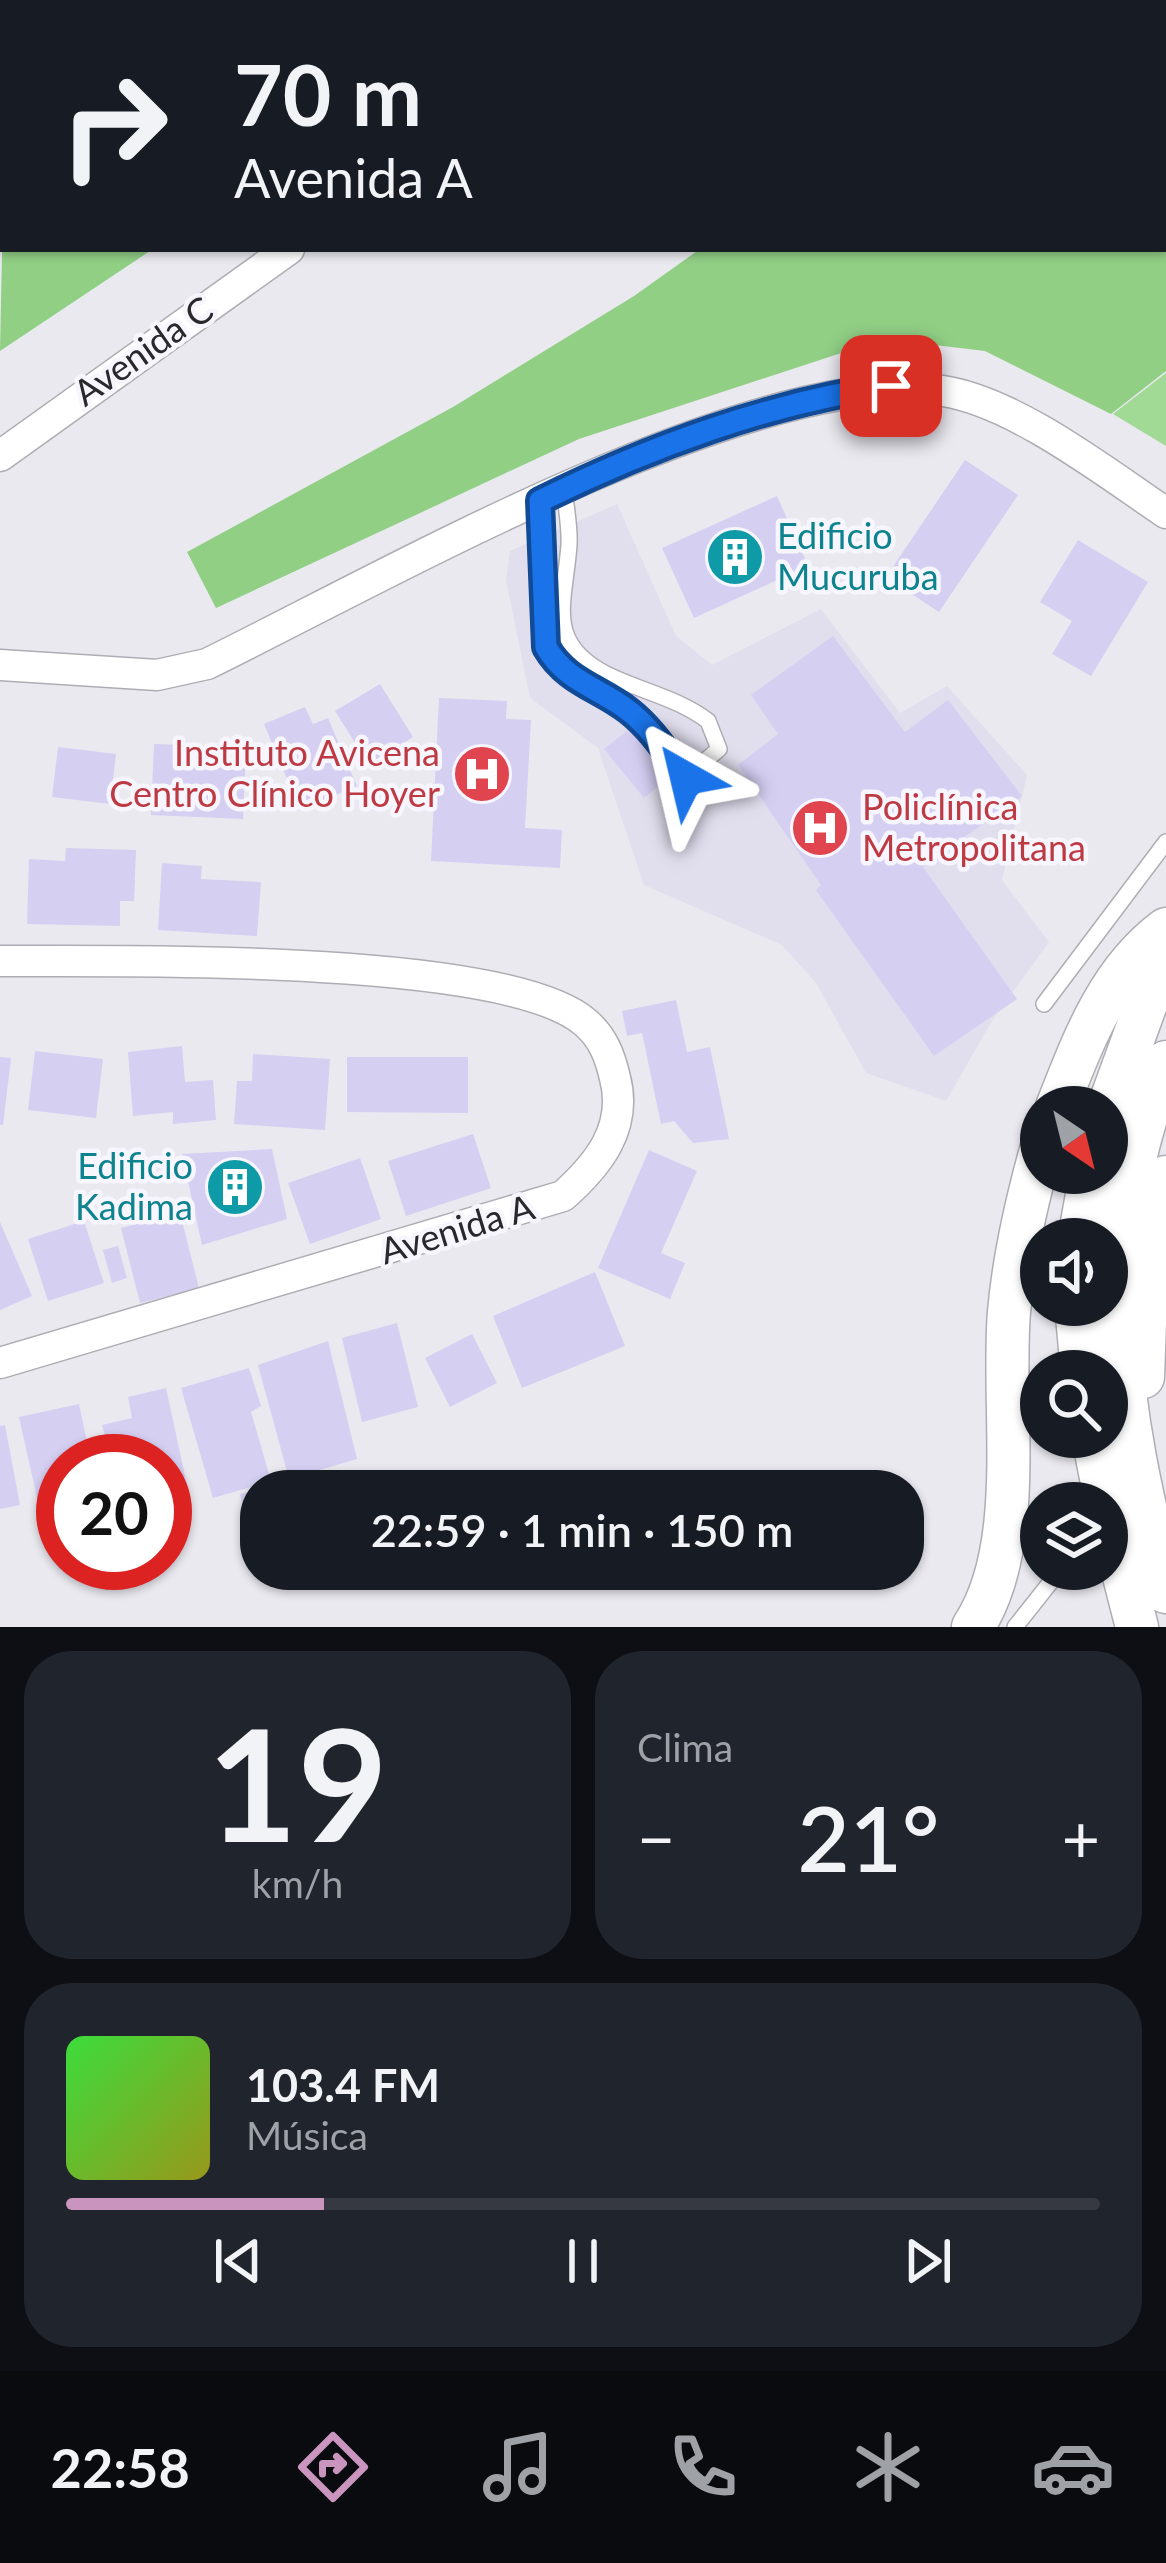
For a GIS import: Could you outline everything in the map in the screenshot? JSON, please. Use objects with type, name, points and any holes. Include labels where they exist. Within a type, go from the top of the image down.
[{"type":"main road","points":[[1066,1086],[1112,985],[1142,947],[1166,929]]},
{"type":"main road","points":[[1116,1086],[1166,949]]},
{"type":"main road","points":[[1118,1350],[1116,1262],[1136,1142],[1166,1062]]},
{"type":"main road","points":[[1128,1426],[1144,1412],[1146,1295],[1166,1177]]},
{"type":"main road","points":[[973,1627],[999,1564],[1009,1310],[1029,1194]]},
{"type":"main road","points":[[1120,1458],[1166,1592]]},
{"type":"main road","points":[[1127,1590],[1137,1627]]},
{"type":"street","name":"Avenida C","points":[[0,456],[285,252]]},
{"type":"street","points":[[0,665],[157,676],[207,664],[552,495],[828,394],[891,386],[949,392],[1044,432],[1166,513]]},
{"type":"street","name":"Avenida A","points":[[0,961],[235,964],[431,975],[501,987],[584,1021],[607,1047],[617,1085],[615,1127],[606,1149],[563,1196],[0,1363]]},
{"type":"lane","points":[[552,495],[569,538],[561,619],[567,641],[576,655],[605,674],[708,721],[719,749],[686,778],[646,726],[626,708],[581,686],[546,647],[552,495]]},
{"type":"lane","points":[[1044,1004],[1166,842]]},
{"type":"lane","points":[[1016,1627],[1045,1590]]},
{"type":"shaded area","name":"Policlínica Metropolitana","points":[[617,504],[676,636],[712,665],[821,609],[900,713],[947,686],[1027,775],[1002,880],[1049,942],[992,1021],[946,1101],[866,1073],[816,983],[782,945],[644,885],[598,748],[530,698],[506,580],[510,551]]},
{"type":"green space","points":[[2,252],[148,252],[0,351]]},
{"type":"green space","points":[[696,252],[1166,252],[1166,371],[1111,414],[985,351],[884,339],[579,439],[216,608],[187,552],[453,407],[634,296]]},
{"type":"green space","points":[[1166,373],[1166,446],[1113,414]]},
{"type":"building","points":[[965,460],[1018,495],[939,612],[886,577]]},
{"type":"building","name":"Edificio Mucuruba","points":[[777,496],[808,566],[694,618],[662,548]]},
{"type":"building","points":[[1078,540],[1148,582],[1091,676],[1052,654],[1072,621],[1040,602]]},
{"type":"building","points":[[833,636],[905,732],[948,700],[1022,796],[923,867],[1017,999],[934,1056],[816,890],[821,885],[738,765],[778,734],[751,695]]},
{"type":"building","points":[[380,684],[413,737],[369,765],[335,711]]},
{"type":"building","name":"Instituto Avicena Centro Clínico Hoyer","points":[[439,698],[507,701],[506,719],[531,720],[525,828],[562,830],[560,868],[431,861]]},
{"type":"building","points":[[305,707],[313,724],[328,718],[357,786],[300,810],[264,724]]},
{"type":"building","points":[[632,727],[670,776],[644,798],[604,749]]},
{"type":"building","points":[[154,744],[246,747],[243,819],[151,815]]},
{"type":"building","points":[[58,747],[116,754],[110,804],[52,797]]},
{"type":"building","points":[[66,848],[136,850],[134,901],[120,901],[120,926],[27,924],[29,859],[65,861]]},
{"type":"building","points":[[162,863],[202,866],[201,879],[261,882],[257,936],[158,930]]},
{"type":"building","points":[[676,1000],[687,1052],[710,1047],[729,1139],[693,1143],[674,1121],[661,1124],[642,1033],[627,1036],[622,1011]]},
{"type":"building","points":[[182,1046],[185,1082],[213,1080],[216,1120],[173,1124],[173,1112],[133,1116],[128,1052]]},
{"type":"building","points":[[35,1051],[103,1059],[96,1118],[28,1110]]},
{"type":"building","points":[[253,1054],[330,1059],[325,1130],[234,1124],[237,1081],[252,1081]]},
{"type":"building","points":[[0,1057],[11,1058],[3,1125],[0,1125]]},
{"type":"building","points":[[347,1057],[468,1057],[468,1113],[347,1112]]},
{"type":"building","points":[[473,1134],[491,1188],[406,1216],[388,1161]]},
{"type":"building","name":"Edificio Kadima","points":[[272,1149],[287,1219],[202,1245],[182,1154]]},
{"type":"building","points":[[649,1150],[697,1171],[661,1253],[685,1263],[670,1299],[598,1268]]},
{"type":"building","points":[[360,1158],[381,1219],[310,1244],[288,1183]]},
{"type":"building","points":[[180,1213],[199,1288],[140,1303],[121,1228]]},
{"type":"building","points":[[84,1221],[104,1283],[48,1301],[28,1239]]},
{"type":"building","points":[[0,1222],[32,1296],[0,1310]]},
{"type":"building","points":[[118,1246],[127,1278],[112,1283],[103,1250]]},
{"type":"building","points":[[595,1272],[625,1346],[522,1388],[493,1316]]},
{"type":"building","points":[[397,1323],[418,1407],[362,1422],[342,1338]]},
{"type":"building","points":[[472,1334],[497,1383],[450,1407],[425,1358]]},
{"type":"building","points":[[328,1341],[357,1459],[320,1470],[287,1470],[258,1365]]},
{"type":"building","points":[[249,1368],[261,1406],[251,1412],[268,1470],[240,1470],[240,1490],[213,1498],[181,1388]]},
{"type":"building","points":[[166,1388],[176,1434],[104,1434],[102,1425],[132,1418],[128,1397]]},
{"type":"building","points":[[79,1404],[85,1434],[36,1434],[36,1493],[19,1417]]},
{"type":"building","points":[[5,1425],[20,1505],[0,1509],[0,1426]]},
{"type":"place","name":"Edificio Mucuruba","points":[[735,557]]},
{"type":"place","name":"Instituto Avicena Centro Clínico Hoyer","points":[[482,774]]},
{"type":"place","name":"Policlínica Metropolitana","points":[[820,828]]},
{"type":"place","name":"Edificio Kadima","points":[[235,1187]]},
{"type":"route","points":[[686,778],[646,726],[626,708],[581,686],[555,663],[546,647],[540,501],[701,436],[828,394],[891,386]]}]
